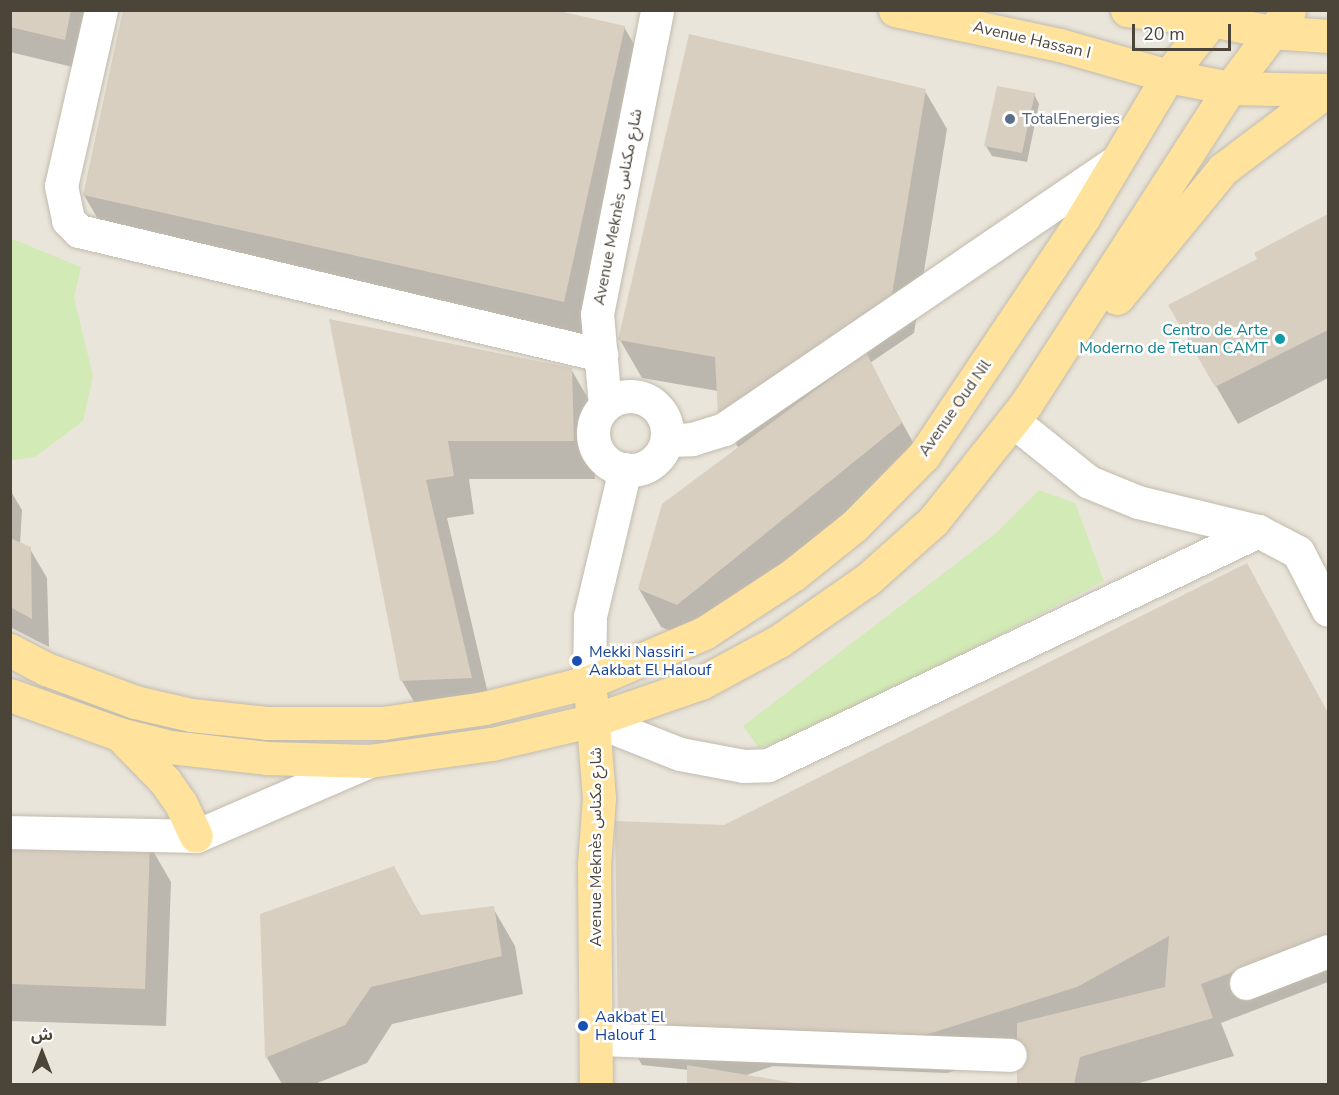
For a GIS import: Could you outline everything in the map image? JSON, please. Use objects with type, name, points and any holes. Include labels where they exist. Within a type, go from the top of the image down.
[{"type":"main road","name":"Avenue Hassan I","points":[[895,10],[1060,45],[1168,76],[1230,88],[1328,90]]},
{"type":"main road","points":[[1127,10],[1218,15],[1280,22],[1329,36]]},
{"type":"main road","name":"Avenue Oud Nil","points":[[10,650],[46,669],[135,702],[191,715],[267,723],[383,723],[484,708],[589,682],[674,648],[763,596],[854,526],[900,482],[924,454],[1083,218],[1111,165],[1168,76],[1218,15]]},
{"type":"main road","points":[[1020,412],[1230,88],[1280,22]]},
{"type":"main road","points":[[10,695],[119,734],[170,747],[266,758],[369,761],[492,744],[594,720],[701,683],[779,641],[868,579],[933,521],[1020,412],[1223,169],[1328,90]]},
{"type":"main road","name":"Avenue Meknès شارع مكناس","points":[[589,682],[599,798],[594,865],[596,1084]]},
{"type":"main road","points":[[119,734],[165,781],[181,804],[196,836]]},
{"type":"street","points":[[101,10],[61,186],[68,220],[78,231],[601,355]]},
{"type":"street","name":"Avenue Meknès شارع مكناس","points":[[605,405],[597,314],[657,10]]},
{"type":"street","points":[[669,440],[692,439],[724,429],[1111,165]]},
{"type":"street","points":[[636,395],[652,402],[662,415],[669,440],[659,457],[641,468],[625,470],[609,463],[598,451],[593,435],[596,419],[605,405],[620,397],[636,395]]},
{"type":"street","points":[[1020,412],[1089,482],[1138,502],[1258,531],[1298,552],[1317,567],[1329,610]]},
{"type":"street","name":"Avenue Meknès شارع مكناس","points":[[589,682],[590,616],[625,470]]},
{"type":"street","points":[[594,720],[680,754],[744,766],[768,765],[1258,531]]},
{"type":"street","points":[[10,832],[196,836],[369,761]]},
{"type":"street","points":[[1246,983],[1329,951]]},
{"type":"street","points":[[597,1039],[1010,1055]]},
{"type":"shaded area","points":[[11,11],[1328,11],[1328,1084],[11,1084]]},
{"type":"green space","points":[[10,238],[81,267],[74,298],[93,376],[83,421],[35,457],[11,460]]},
{"type":"green space","points":[[1039,490],[1075,503],[1104,581],[820,727],[759,748],[743,726],[995,534]]},
{"type":"building","points":[[10,10],[71,10],[65,40],[10,27]]},
{"type":"building","points":[[123,10],[555,10],[625,26],[564,302],[83,195]]},
{"type":"building","points":[[689,34],[926,89],[892,295],[718,415],[715,357],[618,340]]},
{"type":"building","name":"TotalEnergies","points":[[997,86],[1035,93],[1022,153],[984,146]]},
{"type":"building","points":[[1328,214],[1328,330],[1215,387],[1168,305],[1257,259],[1254,253]]},
{"type":"building","points":[[329,319],[572,368],[574,441],[448,441],[454,476],[426,480],[472,678],[400,681]]},
{"type":"building","points":[[866,352],[902,423],[677,605],[638,589],[662,504]]},
{"type":"building","points":[[10,538],[31,547],[32,619],[10,607]]},
{"type":"building","points":[[1247,563],[1328,713],[1328,936],[1201,984],[1213,1018],[1080,1057],[1074,1084],[1017,1084],[1017,1023],[1165,987],[1169,936],[1077,987],[925,1035],[750,1028],[723,1038],[618,1027],[615,821],[724,825]]},
{"type":"building","points":[[10,839],[150,843],[145,989],[10,984]]},
{"type":"building","points":[[394,866],[420,915],[494,906],[502,956],[371,987],[345,1025],[265,1058],[260,914]]},
{"type":"building","points":[[687,1065],[795,1083],[795,1084],[687,1084]]},
{"type":"place","name":"TotalEnergies","points":[[1010,119]]},
{"type":"place","name":"Centro de Arte Moderno de Tetuan CAMT","points":[[1280,339]]},
{"type":"place","name":"Mekki Nassiri - Aakbat El Halouf","points":[[577,661]]},
{"type":"place","name":"Aakbat El Halouf 1","points":[[583,1026]]}]
